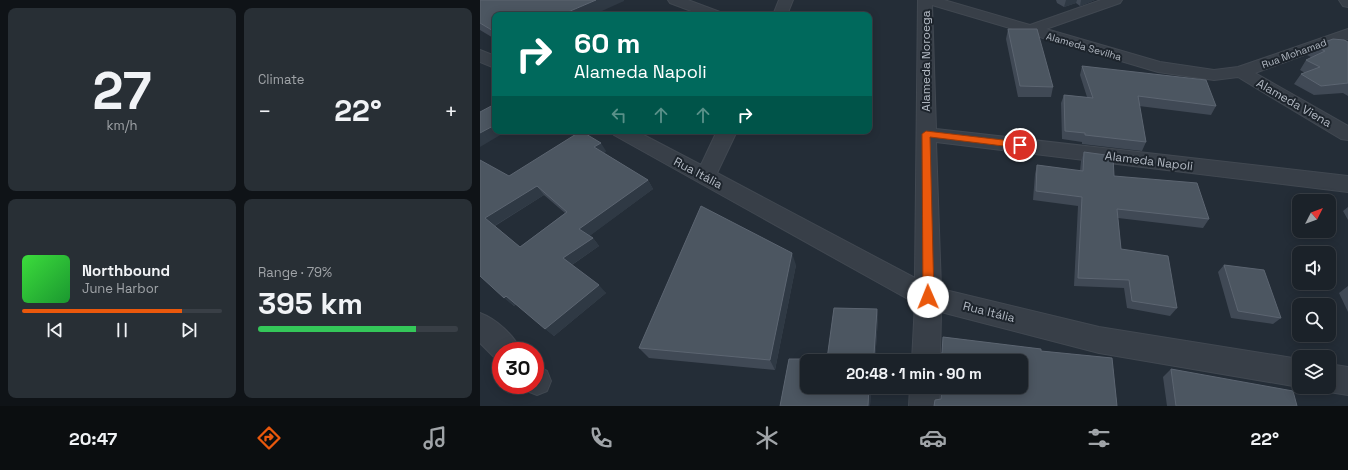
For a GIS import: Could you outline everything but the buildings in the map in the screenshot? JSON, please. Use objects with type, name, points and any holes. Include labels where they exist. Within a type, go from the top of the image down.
[{"type":"street","points":[[675,0],[707,12]]},
{"type":"street","points":[[781,12],[786,0]]},
{"type":"street","name":"Alameda Noroega","points":[[925,0],[928,297],[926,354]]},
{"type":"street","name":"Alameda Sevilha","points":[[929,0],[952,3],[1029,30],[1158,67],[1214,75],[1241,72]]},
{"type":"street","points":[[1029,30],[1115,0]]},
{"type":"street","name":"Rua Mohamad","points":[[1241,72],[1348,34]]},
{"type":"street","points":[[480,55],[492,61]]},
{"type":"street","name":"Alameda Viena","points":[[1241,72],[1348,134]]},
{"type":"street","name":"Rua Itália","points":[[626,134],[928,297],[1099,340],[1292,372]]},
{"type":"street","points":[[705,177],[726,134]]},
{"type":"street","name":"Alameda Napoli","points":[[926,134],[1348,184]]},
{"type":"street","points":[[480,325],[498,342]]},
{"type":"street","points":[[1336,379],[1348,381]]},
{"type":"street","points":[[924,406],[925,394]]},
{"type":"route","points":[[928,297],[926,134],[1020,145]]}]
